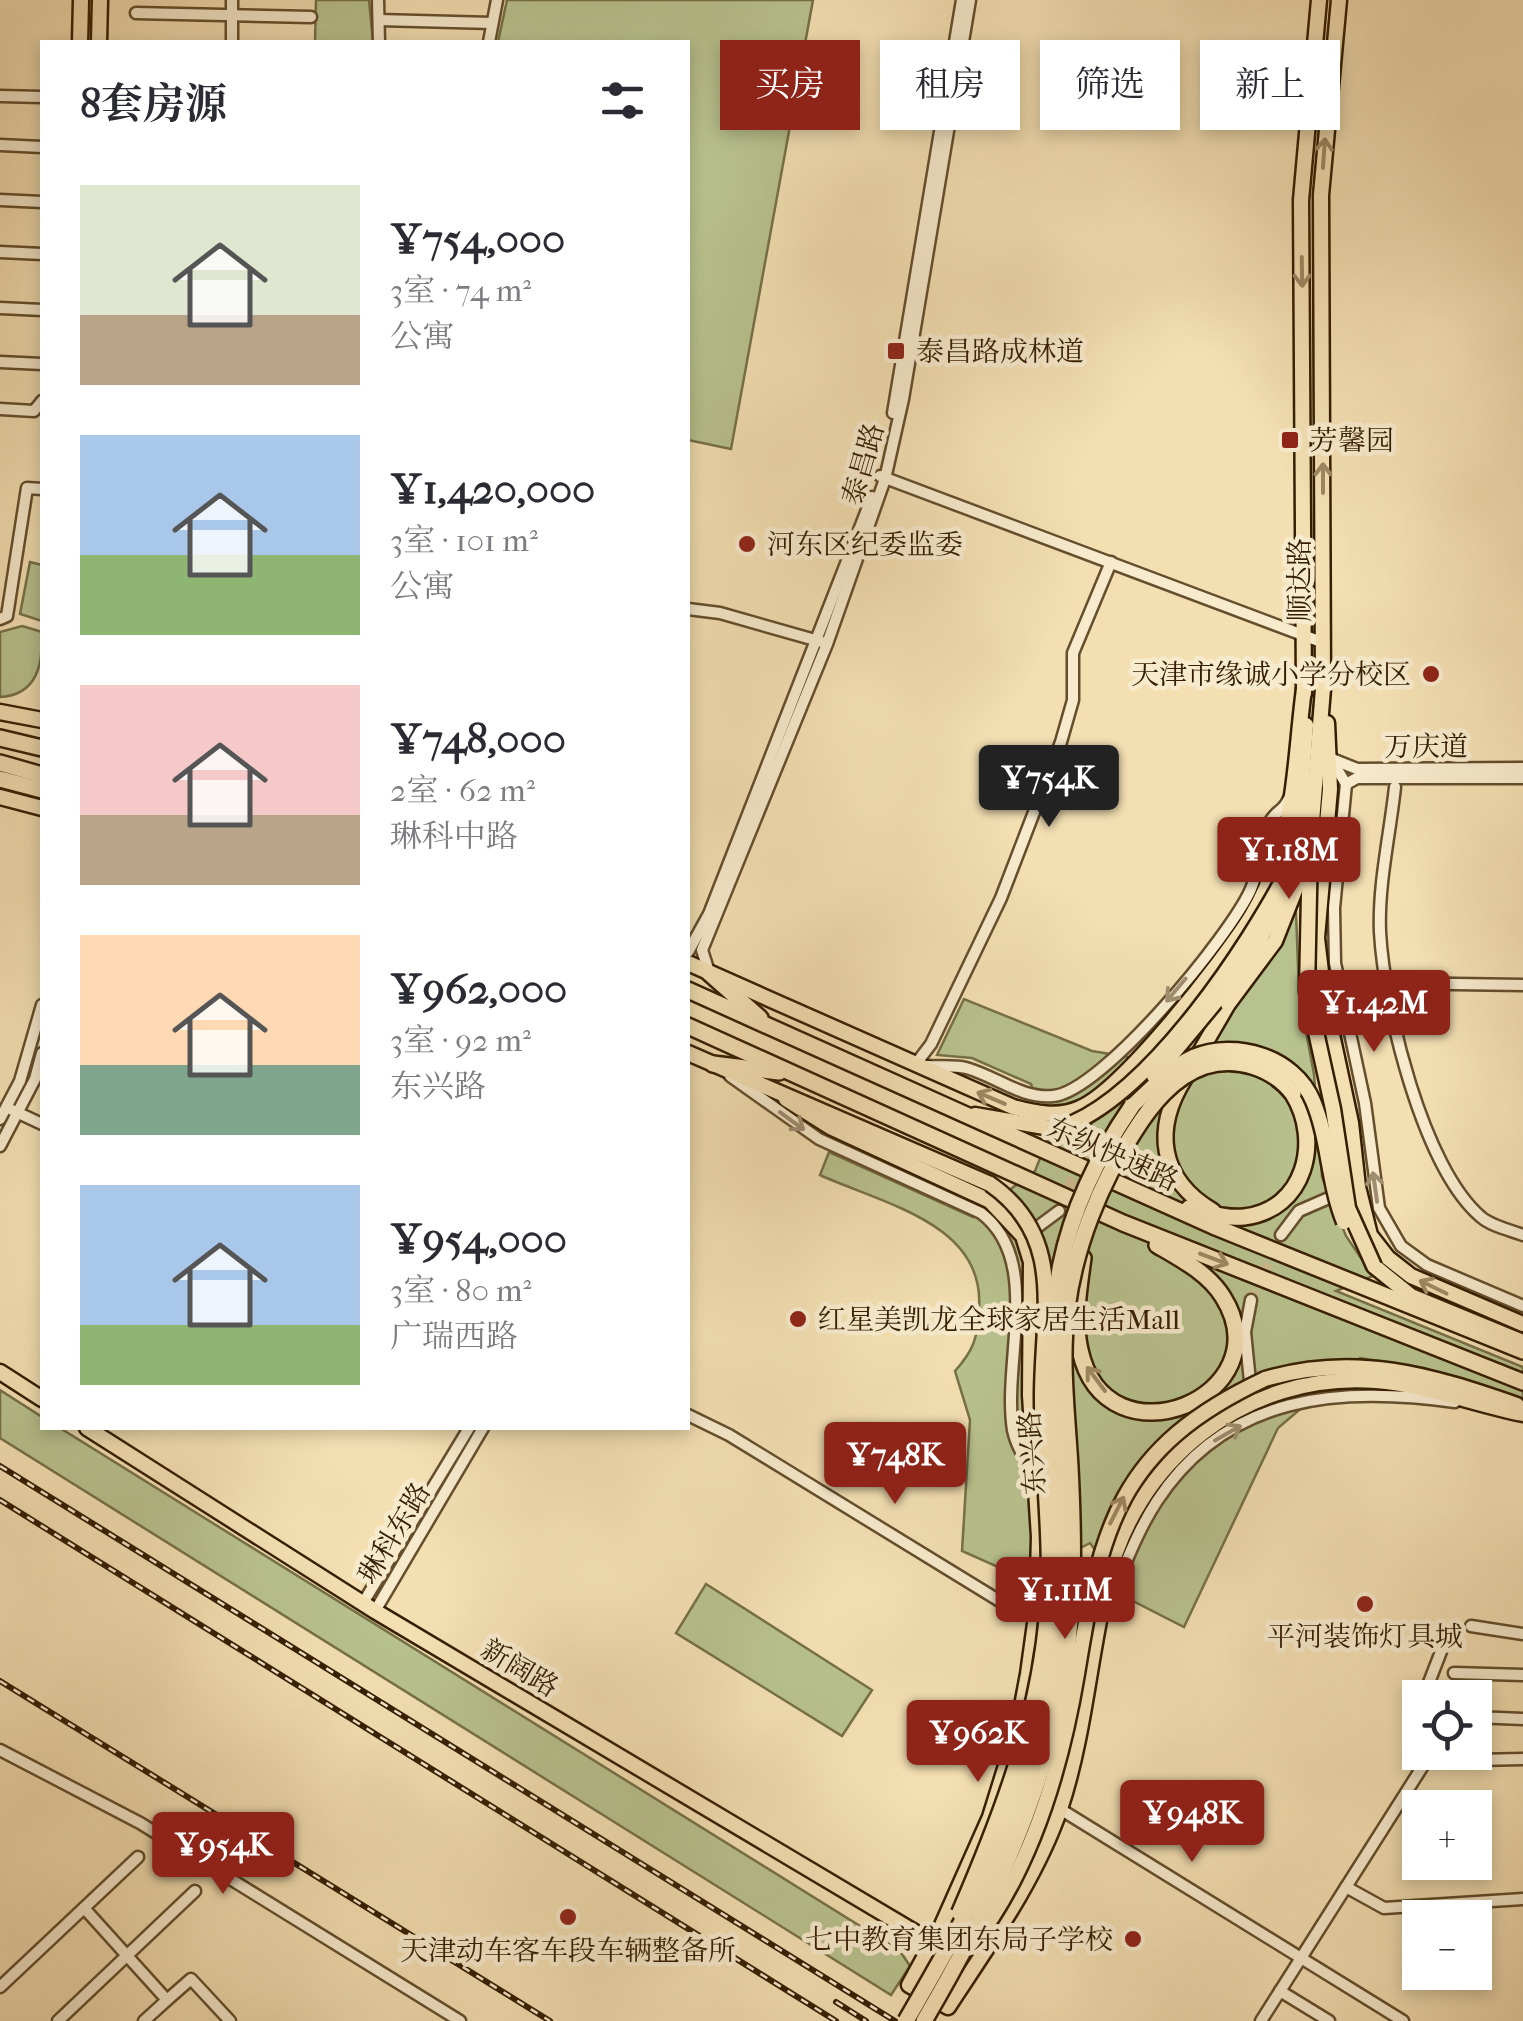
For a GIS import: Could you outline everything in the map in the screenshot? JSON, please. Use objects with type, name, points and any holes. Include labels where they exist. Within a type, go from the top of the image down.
[{"type":"highway","points":[[0,738],[40,748]]},
{"type":"highway","points":[[0,764],[40,774]]},
{"type":"highway","points":[[0,779],[40,789]]},
{"type":"highway","points":[[709,973],[774,1030]]},
{"type":"highway","name":"东纵快速路","points":[[690,991],[1141,1194],[1523,1351]]},
{"type":"highway","name":"东纵快速路","points":[[690,1027],[1123,1223],[1523,1382]]},
{"type":"highway","points":[[713,1064],[792,1073]]},
{"type":"highway","name":"东兴路","points":[[924,2021],[960,1960],[1021,1830],[1060,1695],[1071,1620],[1074,1556],[1065,1328],[1070,1290],[1091,1220],[1113,1168],[1151,1107],[1184,1078],[1211,1064],[1254,1066],[1271,1073],[1293,1094],[1305,1118],[1306,1162],[1291,1192],[1262,1214],[1222,1216]]},
{"type":"highway","name":"东兴路","points":[[906,2021],[989,1874],[1015,1813],[1040,1731],[1060,1595],[1061,1524],[1052,1368],[1058,1284],[1088,1179],[1132,1106]]},
{"type":"highway","points":[[1141,1194],[1222,1216]]},
{"type":"highway","points":[[1091,1220],[1076,1320],[1080,1355],[1090,1375],[1111,1397],[1149,1413],[1189,1406],[1210,1392],[1226,1370],[1234,1347],[1225,1299],[1206,1277],[1123,1223]]},
{"type":"main road","points":[[80,0],[80,40]]},
{"type":"main road","points":[[99,40],[100,0]]},
{"type":"main road","name":"顺达路","points":[[1132,1106],[1262,941],[1283,897],[1319,753],[1304,688],[1301,200],[1319,0]]},
{"type":"main road","name":"顺达路","points":[[1222,1216],[1179,1184],[1168,1163],[1163,1137],[1174,1095],[1228,1004],[1275,941],[1310,846],[1324,644],[1321,195],[1339,0]]},
{"type":"main road","points":[[690,964],[1013,1108],[1049,1114],[1082,1108],[1104,1093],[1172,1019],[1253,915],[1281,847],[1293,790],[1304,688]]},
{"type":"main road","points":[[0,712],[39,716]]},
{"type":"main road","points":[[1319,753],[1317,928],[1324,997],[1349,1108],[1358,1188],[1370,1235],[1388,1258],[1440,1291],[1523,1324]]},
{"type":"main road","points":[[0,797],[40,807]]},
{"type":"main road","points":[[1310,846],[1307,992],[1333,1109],[1348,1208],[1374,1266]]},
{"type":"main road","points":[[960,1113],[1050,1128],[1073,1123],[1110,1104],[1178,1029],[1259,926],[1288,870]]},
{"type":"main road","points":[[1132,1106],[1168,1073],[1206,1053],[1236,1050],[1276,1062],[1312,1098],[1336,1202],[1353,1240],[1374,1266],[1412,1296],[1523,1342]]},
{"type":"main road","points":[[690,1054],[990,1184],[1030,1220],[1044,1264],[1042,1395],[1049,1532],[1047,1615],[1028,1728],[1009,1790],[924,1989]]},
{"type":"main road","points":[[786,1098],[832,1128],[976,1192],[999,1208],[1023,1236],[1032,1274],[1041,1613],[1018,1727],[1003,1778],[933,1943],[909,1986],[948,2007],[1014,1905],[1060,1810],[1100,1621],[1124,1534],[1160,1472],[1209,1426],[1252,1401],[1302,1386],[1372,1380],[1414,1385],[1486,1407],[1523,1411]]},
{"type":"main road","points":[[960,1960],[1008,1892],[1052,1782],[1076,1677],[1087,1597],[1114,1514],[1138,1474],[1176,1432],[1214,1404],[1265,1379],[1309,1368],[1362,1365],[1428,1375],[1523,1411]]},
{"type":"main road","points":[[0,1372],[40,1399]]},
{"type":"main road","name":"新阔路","points":[[89,1430],[369,1607],[933,1943]]},
{"type":"main road","points":[[1041,1613],[1100,1621]]},
{"type":"street","points":[[232,0],[232,40]]},
{"type":"street","points":[[378,0],[379,40]]},
{"type":"street","points":[[489,40],[497,0]]},
{"type":"street","name":"泰昌路","points":[[882,477],[962,0]]},
{"type":"street","name":"泰昌路","points":[[709,973],[703,964],[702,950],[823,642],[882,477],[904,399],[970,0]]},
{"type":"street","points":[[136,13],[312,17]]},
{"type":"street","points":[[379,20],[492,23]]},
{"type":"street","points":[[0,96],[40,98]]},
{"type":"street","points":[[0,145],[40,147]]},
{"type":"street","points":[[0,200],[40,202]]},
{"type":"street","points":[[0,252],[40,254]]},
{"type":"street","points":[[0,308],[40,310]]},
{"type":"street","points":[[0,362],[40,364]]},
{"type":"street","points":[[0,410],[34,411],[40,404]]},
{"type":"street","points":[[882,477],[1324,644]]},
{"type":"street","points":[[0,619],[7,616],[27,488],[40,488]]},
{"type":"street","points":[[915,1065],[931,1044],[1000,898],[1054,760],[1073,700],[1073,653],[1111,562]]},
{"type":"street","points":[[690,609],[720,613],[823,642]]},
{"type":"street","name":"泰昌路","points":[[690,948],[709,914],[823,642]]},
{"type":"street","points":[[1319,753],[1346,784],[1334,908],[1335,963],[1365,1103],[1378,1208],[1402,1246],[1427,1265],[1523,1306]]},
{"type":"street","name":"万庆道","points":[[1319,753],[1357,769],[1523,768]]},
{"type":"street","name":"万庆道","points":[[1346,784],[1357,778],[1523,778]]},
{"type":"street","points":[[1394,787],[1380,931],[1400,1046],[1426,1131],[1454,1184],[1482,1219],[1523,1235]]},
{"type":"street","points":[[915,1065],[966,1068],[1025,1094],[1052,1097],[1073,1092],[1098,1076],[1141,1032],[1230,926],[1251,889],[1270,822],[1285,807],[1293,790]]},
{"type":"street","points":[[1253,915],[1317,928]]},
{"type":"street","points":[[1387,983],[1523,986]]},
{"type":"street","points":[[0,1146],[40,1012]]},
{"type":"street","points":[[0,1119],[14,1108],[40,1057]]},
{"type":"street","points":[[713,1064],[819,1139],[980,1213],[998,1228],[1010,1248],[1015,1273],[1014,1430],[1035,1476]]},
{"type":"street","points":[[14,1108],[40,1120]]},
{"type":"street","points":[[1082,1108],[1088,1128],[1086,1147]]},
{"type":"street","points":[[1281,1236],[1298,1211],[1358,1188]]},
{"type":"street","points":[[1023,1236],[1059,1211]]},
{"type":"street","points":[[1251,1300],[1245,1332],[1252,1401]]},
{"type":"street","points":[[1100,1621],[1135,1538],[1158,1499],[1186,1464],[1216,1439],[1302,1399],[1347,1393],[1396,1394],[1486,1407]]},
{"type":"street","points":[[690,1413],[732,1431],[1000,1596],[1041,1613]]},
{"type":"street","name":"琳科东路","points":[[369,1607],[468,1430]]},
{"type":"street","name":"琳科东路","points":[[369,1607],[482,1430]]},
{"type":"street","points":[[1471,1626],[1523,1634]]},
{"type":"street","points":[[1431,1680],[1447,1636]]},
{"type":"street","points":[[1454,1672],[1523,1675]]},
{"type":"street","points":[[1492,1718],[1523,1719]]},
{"type":"street","points":[[0,1750],[140,1823],[460,2021]]},
{"type":"street","points":[[1492,1758],[1523,1760]]},
{"type":"street","points":[[1261,2021],[1346,1887],[1413,1770]]},
{"type":"street","points":[[1060,1810],[1403,2021]]},
{"type":"street","points":[[0,1987],[138,1857]]},
{"type":"street","points":[[1346,1887],[1384,1908],[1523,1899]]},
{"type":"street","points":[[58,2021],[195,1891]]},
{"type":"street","points":[[84,1908],[167,2000]]},
{"type":"street","points":[[144,2021],[191,1979],[230,2021]]},
{"type":"street","points":[[1280,1992],[1329,2021]]},
{"type":"green space","points":[[316,0],[369,0],[373,40],[315,40]]},
{"type":"green space","points":[[507,0],[813,0],[806,40],[720,40],[720,130],[789,130],[731,449],[690,440],[690,40],[498,40]]},
{"type":"green space","points":[[30,562],[40,564],[40,620],[20,614]]},
{"type":"green space","points":[[22,626],[40,631],[36,675],[23,690],[0,697],[0,632]]},
{"type":"green space","points":[[1296,911],[1299,995],[1314,1074],[1322,1177],[1346,1236],[1373,1276],[1336,1291],[1523,1367],[1523,1399],[1424,1368],[1360,1358],[1278,1428],[1184,1627],[1133,1601],[1090,1543],[1023,1578],[962,1551],[970,1420],[955,1371],[976,1335],[977,1279],[966,1256],[926,1221],[820,1175],[829,1152],[973,1217],[1035,1171],[1049,1136],[1031,1084],[972,1058],[937,1055],[964,999],[1092,1051],[1177,1065],[1246,990]]},
{"type":"green space","points":[[0,1390],[40,1416],[40,1430],[63,1430],[900,1951],[910,1966],[891,1995],[0,1438]]},
{"type":"green space","points":[[706,1584],[872,1690],[842,1736],[676,1633]]},
{"type":"green space","points":[[1165,1784],[1185,1795],[1164,1829],[1145,1818]]},
{"type":"green space","points":[[1187,1797],[1206,1809],[1186,1842],[1167,1831]]},
{"type":"tunnel","points":[[1063,1201],[1086,1147]]},
{"type":"tunnel","points":[[1251,1300],[1281,1235]]},
{"type":"railway","points":[[0,1466],[895,2021]]},
{"type":"railway","points":[[0,1500],[836,2021]]},
{"type":"railway","points":[[0,1681],[550,2021]]},
{"type":"railway","points":[[836,2002],[866,2021]]},
{"type":"place","name":"泰昌路成林道","points":[[896,351]]},
{"type":"place","name":"芳馨园","points":[[1290,440]]},
{"type":"place","name":"河东区纪委监委","points":[[747,544]]},
{"type":"place","name":"天津市缘诚小学分校区","points":[[1431,674]]},
{"type":"place","name":"红星美凯龙全球家居生活Mall","points":[[798,1319]]},
{"type":"place","name":"平河装饰灯具城","points":[[1365,1604]]},
{"type":"place","name":"天津动车客车段车辆整备所","points":[[568,1917]]},
{"type":"place","name":"七中教育集团东局子学校","points":[[1133,1939]]}]
